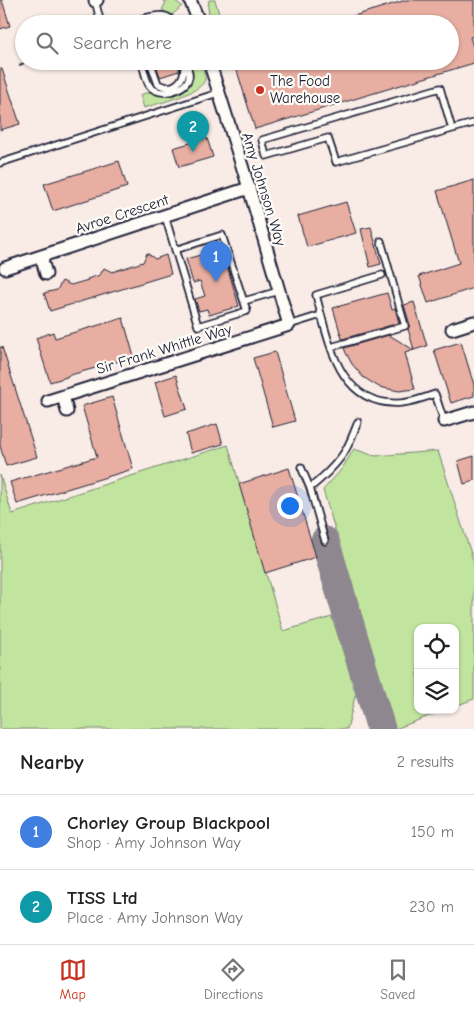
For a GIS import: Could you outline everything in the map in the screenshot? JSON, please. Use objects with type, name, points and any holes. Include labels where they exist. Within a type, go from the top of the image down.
[{"type":"street","points":[[190,0],[196,15]]},
{"type":"street","points":[[199,0],[200,15]]},
{"type":"street","name":"Amy Johnson Way","points":[[212,70],[249,188],[289,325]]},
{"type":"street","name":"Avroe Crescent","points":[[6,268],[249,188]]},
{"type":"street","points":[[41,256],[46,274]]},
{"type":"street","points":[[452,329],[474,322]]},
{"type":"street","name":"Sir Frank Whittle Way","points":[[48,400],[289,325]]},
{"type":"street","points":[[63,396],[67,411]]},
{"type":"street","points":[[444,421],[474,412]]},
{"type":"lane","points":[[96,0],[100,15]]},
{"type":"lane","points":[[144,70],[149,85],[156,91],[164,93],[186,84],[189,78],[188,70]]},
{"type":"lane","points":[[153,70],[158,84],[169,86],[177,84],[182,80],[185,70]]},
{"type":"lane","points":[[452,129],[440,88],[262,140],[266,156],[328,138],[336,162],[474,123]]},
{"type":"lane","points":[[0,163],[218,93]]},
{"type":"lane","points":[[164,216],[198,326],[247,311],[222,235],[175,250]]},
{"type":"lane","points":[[331,347],[405,326],[381,241]]},
{"type":"lane","points":[[382,275],[316,295],[331,347],[340,369],[355,389],[377,400],[403,403],[435,394],[444,421]]},
{"type":"lane","points":[[244,301],[279,291]]},
{"type":"lane","points":[[289,325],[322,316]]},
{"type":"lane","points":[[310,488],[341,458],[350,443],[358,422]]},
{"type":"lane","points":[[301,467],[310,488],[325,541]]},
{"type":"green space","points":[[162,0],[174,0],[182,6],[172,15],[162,10],[166,2]]},
{"type":"green space","points":[[209,0],[215,0],[219,15],[209,15]]},
{"type":"green space","points":[[191,70],[203,70],[205,80],[202,85],[187,94],[144,108],[140,95],[150,93],[169,95],[184,90],[192,81]]},
{"type":"green space","points":[[228,445],[283,631],[332,617],[356,693],[347,729],[0,729],[0,475],[12,514]]},
{"type":"green space","points":[[354,449],[375,456],[438,451],[474,563],[474,699],[459,705],[459,624],[414,624],[414,714],[434,714],[395,729],[323,490],[341,470]]},
{"type":"building","points":[[0,0],[2,0],[10,26],[0,29]]},
{"type":"building","points":[[406,0],[474,0],[474,36],[470,37],[474,50],[474,63],[459,68],[459,15],[357,15]]},
{"type":"building","points":[[0,69],[2,69],[20,124],[0,130]]},
{"type":"building","points":[[158,70],[179,70],[179,71],[160,77]]},
{"type":"building","points":[[237,70],[451,70],[255,129]]},
{"type":"building","points":[[207,138],[213,157],[179,167],[173,148]]},
{"type":"building","points":[[119,161],[127,187],[53,211],[44,184]]},
{"type":"building","points":[[474,180],[474,288],[428,303],[419,276],[459,263],[437,191]]},
{"type":"building","points":[[346,202],[356,233],[307,247],[298,216]]},
{"type":"building","points":[[371,227],[381,264],[370,267],[361,229]]},
{"type":"building","points":[[222,249],[239,306],[209,315],[207,309],[199,311],[195,299],[205,296],[200,281],[193,283],[186,259]]},
{"type":"building","points":[[147,253],[155,259],[166,255],[171,274],[50,311],[44,293],[57,290],[62,281],[71,285],[100,275],[104,268],[112,272],[143,262]]},
{"type":"building","points":[[387,293],[392,309],[395,308],[399,323],[342,339],[333,308]]},
{"type":"building","points":[[414,302],[427,346],[414,350],[408,329],[410,325],[404,305]]},
{"type":"building","points":[[123,318],[134,357],[50,382],[36,338],[53,332],[55,338]]},
{"type":"building","points":[[389,335],[414,350],[405,353],[415,389],[399,391],[379,387],[363,377],[352,364],[344,348]]},
{"type":"building","points":[[461,342],[474,385],[474,396],[451,403],[434,350]]},
{"type":"building","points":[[0,347],[2,347],[37,457],[6,466],[0,446]]},
{"type":"building","points":[[275,352],[295,421],[273,427],[253,358]]},
{"type":"building","points":[[176,375],[187,409],[165,416],[155,382]]},
{"type":"building","points":[[112,397],[133,469],[17,504],[10,482],[97,457],[82,406]]},
{"type":"building","points":[[217,424],[223,444],[191,453],[186,434]]},
{"type":"building","points":[[474,456],[474,481],[464,484],[458,461]]},
{"type":"building","points":[[289,468],[316,557],[265,573],[239,484]]},
{"type":"taxiway","points":[[325,541],[381,729]]},
{"type":"place","name":"The Food Warehouse","points":[[260,90]]},
{"type":"place","name":"TISS Ltd","points":[[193,152]]},
{"type":"place","name":"Chorley Group Blackpool","points":[[216,282]]}]
